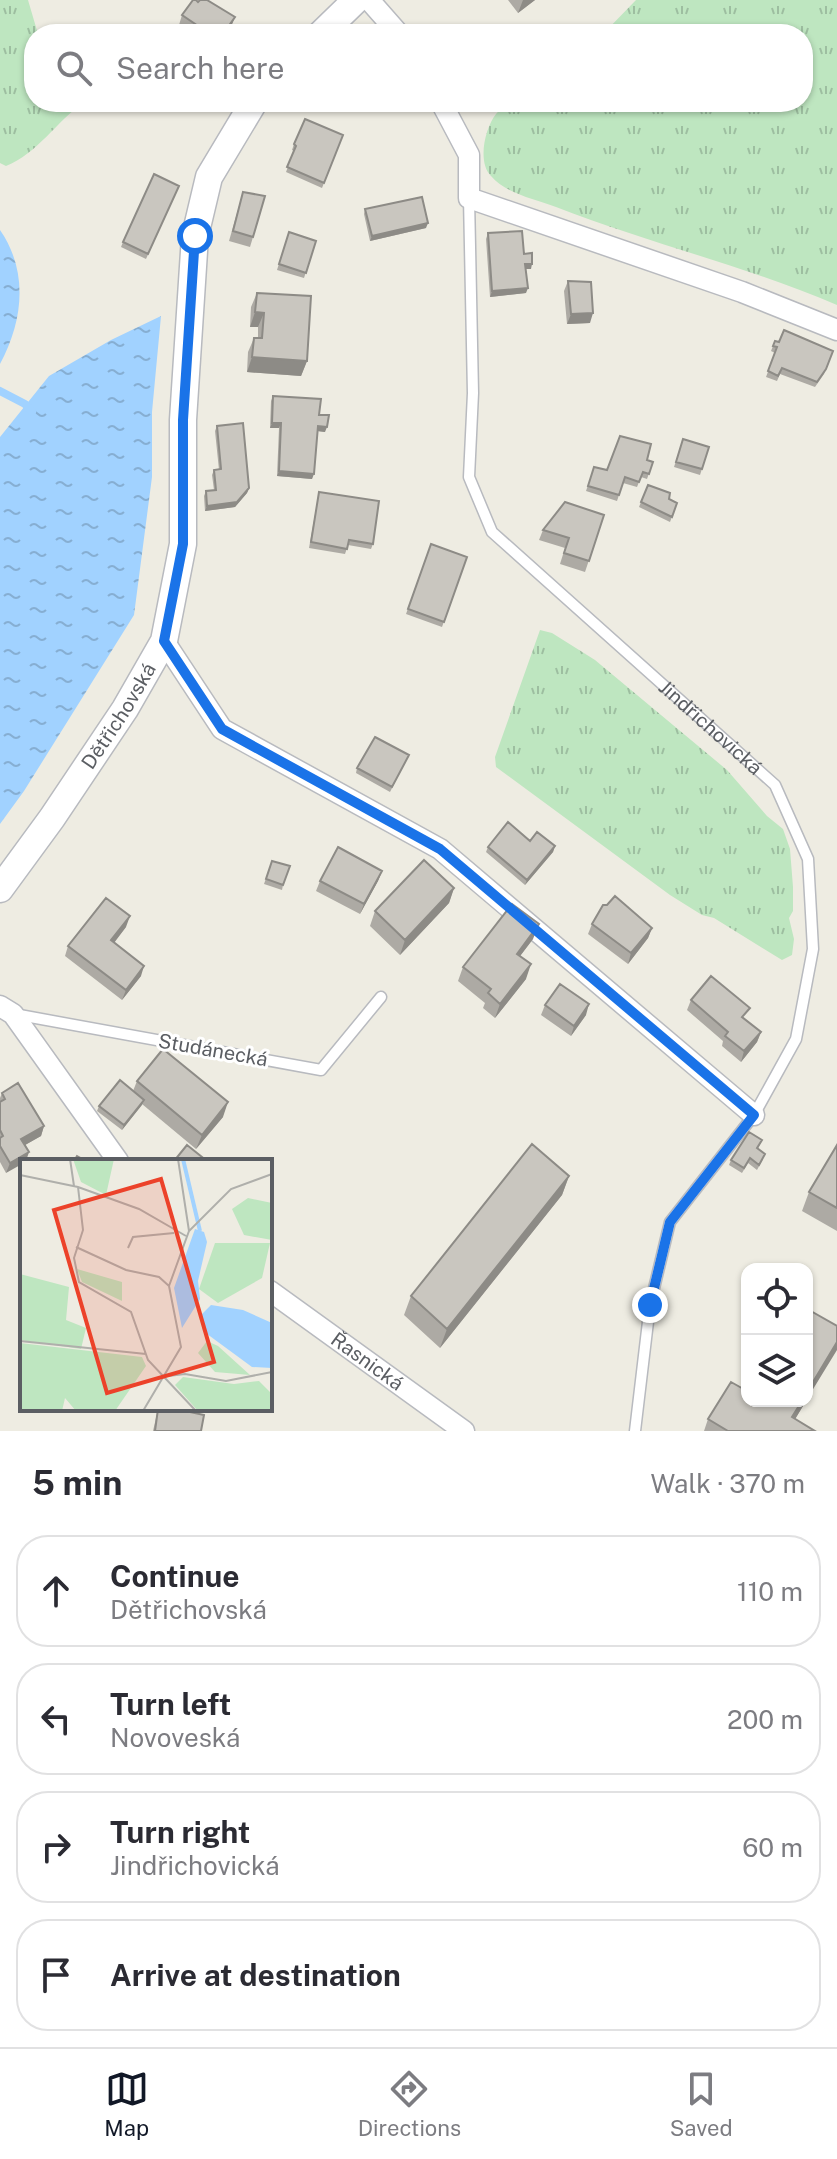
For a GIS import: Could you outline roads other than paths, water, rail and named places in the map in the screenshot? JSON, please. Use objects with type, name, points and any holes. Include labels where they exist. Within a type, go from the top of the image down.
[{"type":"street","points":[[331,24],[356,0]]},
{"type":"street","points":[[369,0],[390,24]]},
{"type":"street","name":"Dětřichovská","points":[[0,889],[125,709],[164,641],[183,544],[183,420],[195,236],[209,177],[248,112]]},
{"type":"street","name":"Jindřichovická","points":[[446,112],[469,155],[469,198]]},
{"type":"street","points":[[469,198],[742,292],[837,330]]},
{"type":"street","points":[[164,641],[222,729],[440,849],[754,1115]]},
{"type":"street","points":[[6,1010],[117,1159]]},
{"type":"street","name":"Řasnická","points":[[272,1292],[464,1431]]},
{"type":"lane","name":"Jindřichovická","points":[[469,198],[473,393],[469,477],[492,532],[775,785],[808,859],[813,949],[796,1039],[754,1115],[670,1222],[650,1305],[635,1431]]},
{"type":"lane","name":"Studánecká","points":[[6,1010],[321,1070],[381,997]]},
{"type":"water","points":[[0,230],[15,263],[20,297],[14,331],[0,364]]},
{"type":"water","points":[[161,316],[152,412],[152,477],[134,615],[0,824],[0,437],[49,376],[111,340]]},
{"type":"waterway","points":[[0,391],[25,404],[32,412]]}]
